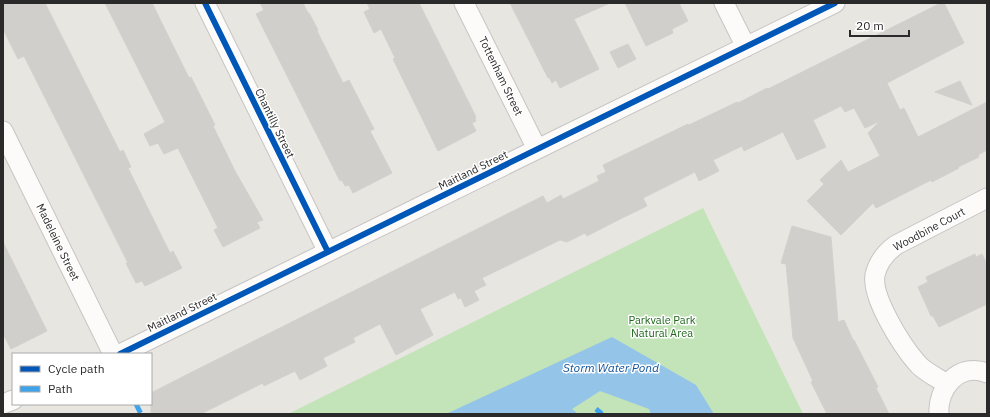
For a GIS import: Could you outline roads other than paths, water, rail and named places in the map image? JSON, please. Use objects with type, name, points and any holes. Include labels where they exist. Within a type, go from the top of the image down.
[{"type":"street","name":"Chantilly Street","points":[[205,3],[328,252]]},
{"type":"street","name":"Tottenham Street","points":[[464,3],[537,149]]},
{"type":"street","points":[[724,3],[746,47]]},
{"type":"street","name":"Maitland Street","points":[[122,353],[835,3]]},
{"type":"street","name":"Madeleine Street","points":[[3,131],[113,353]]},
{"type":"street","name":"Woodbine Court","points":[[947,384],[917,364],[894,329],[879,299],[876,291],[875,276],[879,262],[886,253],[896,245],[987,198]]},
{"type":"street","points":[[939,414],[938,404],[940,399],[947,384],[954,377],[973,371],[987,373]]},
{"type":"water","name":"Storm Water Pond","points":[[612,337],[696,385],[714,414],[651,414],[649,409],[600,391],[572,409],[578,414],[446,414]]},
{"type":"park label","name":"Parkvale Park Natural Area","points":[[662,326]]}]
